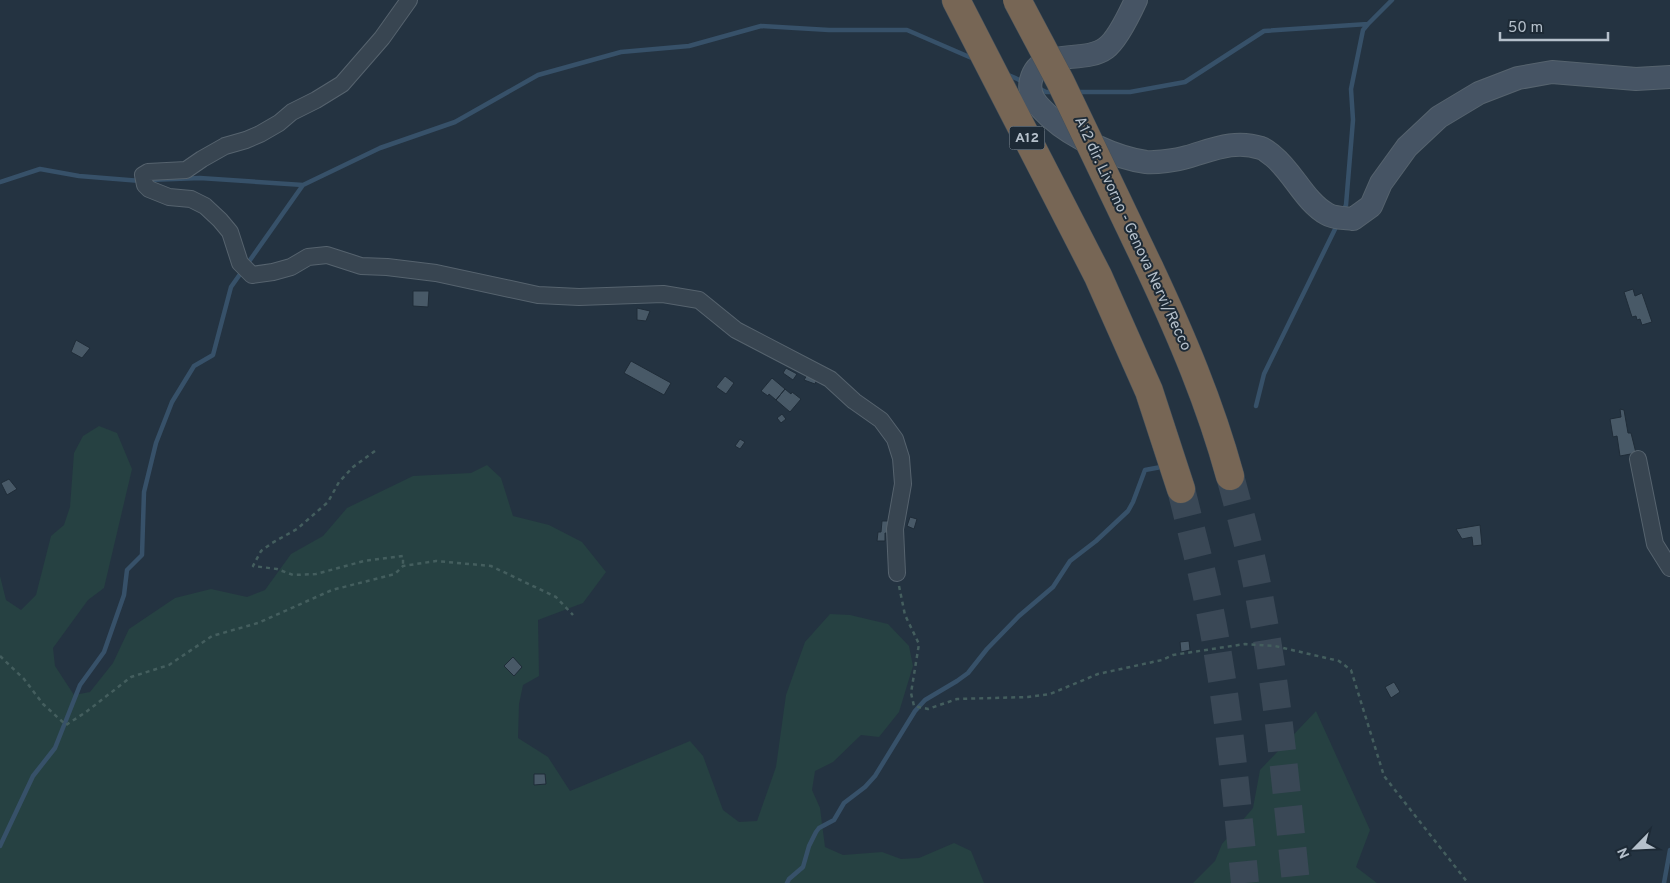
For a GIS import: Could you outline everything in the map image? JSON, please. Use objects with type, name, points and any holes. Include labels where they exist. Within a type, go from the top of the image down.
[{"type":"highway","name":"A12","points":[[956,0],[1098,276],[1149,391],[1181,489]]},
{"type":"highway","name":"A12 dir. Livorno - Genova Nervi/Recco","points":[[1018,0],[1060,81],[1181,334],[1214,421],[1230,476]]},
{"type":"street","points":[[409,0],[382,38],[342,84],[292,112],[279,123],[260,134],[225,146],[186,170],[148,172],[144,180],[149,189],[169,197],[191,199],[205,206],[230,232],[246,269],[273,272],[291,267],[308,257],[327,256],[361,266],[436,273],[538,295],[580,297],[663,294],[699,300],[736,330],[830,379],[886,426],[895,439],[901,458],[903,484],[895,529],[897,573]]},
{"type":"street","points":[[1136,0],[1121,28],[1106,48],[1078,56],[1049,60],[1036,69],[1031,81],[1030,94],[1038,107],[1061,127],[1091,144],[1146,162],[1185,158],[1216,148],[1241,144],[1263,148],[1284,165],[1309,198],[1327,215],[1353,220],[1371,206],[1381,183],[1407,148],[1439,117],[1480,93],[1518,78],[1552,72],[1636,79],[1670,77]]},
{"type":"street","points":[[1638,459],[1655,544],[1670,568]]},
{"type":"path","points":[[375,451],[353,467],[339,482],[328,502],[296,529],[261,551],[253,566],[277,569],[293,575],[316,574],[364,561],[404,556],[403,566]]},
{"type":"path","points":[[0,656],[24,679],[43,704],[66,725],[131,677],[169,665],[212,636],[258,623],[332,590],[395,574],[403,566],[436,562],[490,566],[556,596],[573,615]]},
{"type":"path","points":[[897,573],[905,615],[919,644],[911,693],[914,706],[928,710],[956,699],[1028,698],[1050,694],[1098,674],[1162,660],[1173,655],[1245,644],[1276,646],[1340,661],[1352,670],[1384,776],[1468,883]]},
{"type":"green space","points":[[99,426],[117,433],[132,469],[104,588],[88,600],[53,648],[55,666],[74,695],[90,692],[113,663],[129,629],[175,598],[211,589],[247,597],[265,590],[291,554],[323,536],[347,508],[413,476],[471,473],[487,465],[501,478],[513,516],[549,525],[582,542],[606,572],[583,603],[538,620],[539,676],[523,685],[519,704],[518,738],[548,757],[570,791],[690,741],[703,756],[723,810],[739,822],[757,821],[776,767],[786,695],[805,642],[830,614],[850,615],[888,624],[909,646],[913,666],[899,712],[879,737],[861,735],[833,762],[815,771],[812,790],[820,808],[825,847],[843,855],[882,852],[901,859],[919,858],[954,843],[971,851],[984,883],[0,883],[0,576],[6,600],[21,610],[36,595],[51,536],[64,525],[70,507],[74,453],[83,436]]},
{"type":"green space","points":[[1316,711],[1370,830],[1356,867],[1377,883],[1193,883],[1215,861],[1222,844],[1253,808],[1260,770]]},
{"type":"building","points":[[1633,289],[1635,296],[1642,293],[1652,322],[1642,325],[1640,319],[1637,320],[1636,316],[1632,317],[1624,292]]},
{"type":"building","points":[[413,291],[429,291],[428,307],[413,306]]},
{"type":"building","points":[[637,308],[650,311],[646,321],[637,320]]},
{"type":"building","points":[[76,340],[90,348],[82,358],[71,352]]},
{"type":"building","points":[[631,361],[671,383],[664,395],[624,373]]},
{"type":"building","points":[[786,368],[797,374],[793,380],[783,373]]},
{"type":"building","points":[[807,375],[817,379],[815,384],[804,380]]},
{"type":"building","points":[[725,376],[734,383],[726,394],[716,387]]},
{"type":"building","points":[[772,378],[785,389],[776,400],[769,394],[768,396],[761,391]]},
{"type":"building","points":[[785,389],[801,399],[790,412],[776,400]]},
{"type":"building","points":[[1620,409],[1624,410],[1628,433],[1631,433],[1636,453],[1620,456],[1617,436],[1613,437],[1610,419],[1621,417]]},
{"type":"building","points":[[782,414],[786,419],[781,423],[777,418]]},
{"type":"building","points":[[740,439],[745,442],[740,449],[735,446]]},
{"type":"building","points":[[9,479],[17,489],[7,495],[1,483]]},
{"type":"building","points":[[910,517],[917,519],[914,529],[907,526]]},
{"type":"building","points":[[882,521],[893,521],[892,534],[885,533],[885,541],[877,541],[878,532],[881,532]]},
{"type":"building","points":[[1480,525],[1482,545],[1473,546],[1472,537],[1462,539],[1456,529]]},
{"type":"building","points":[[1189,641],[1190,650],[1181,652],[1180,642]]},
{"type":"building","points":[[513,657],[522,667],[514,676],[504,666]]},
{"type":"building","points":[[1394,682],[1400,692],[1391,698],[1385,687]]},
{"type":"building","points":[[534,774],[545,774],[546,784],[534,785]]},
{"type":"waterway","points":[[1075,92],[1130,92],[1185,82],[1264,31],[1368,24],[1392,0]]},
{"type":"waterway","points":[[1343,211],[1346,205],[1353,120],[1351,89],[1363,30],[1368,24]]},
{"type":"waterway","points":[[0,846],[33,776],[55,748],[80,685],[104,652],[124,595],[127,570],[142,555],[144,492],[156,443],[172,402],[194,366],[213,355],[231,287],[303,185],[380,148],[455,122],[538,75],[621,52],[689,46],[761,26],[829,30],[907,30],[974,59]]},
{"type":"waterway","points":[[1006,74],[1024,82]]},
{"type":"waterway","points":[[1038,88],[1046,92],[1054,92]]},
{"type":"waterway","points":[[0,182],[40,169],[79,176],[141,181]]},
{"type":"waterway","points":[[148,180],[200,178],[303,185]]},
{"type":"waterway","points":[[1256,406],[1264,374],[1338,223]]},
{"type":"waterway","points":[[787,883],[803,867],[809,846],[816,832],[819,828],[834,820],[844,803],[865,787],[875,776],[915,711],[925,700],[968,673],[987,649],[1019,616],[1053,587],[1070,561],[1096,541],[1128,511],[1145,470],[1161,467]]},
{"type":"waterway","points":[[1664,883],[1670,850]]},
{"type":"tunnel","points":[[1230,476],[1254,570],[1272,671],[1296,883]]},
{"type":"tunnel","points":[[1181,489],[1204,580],[1222,679],[1245,883]]}]
